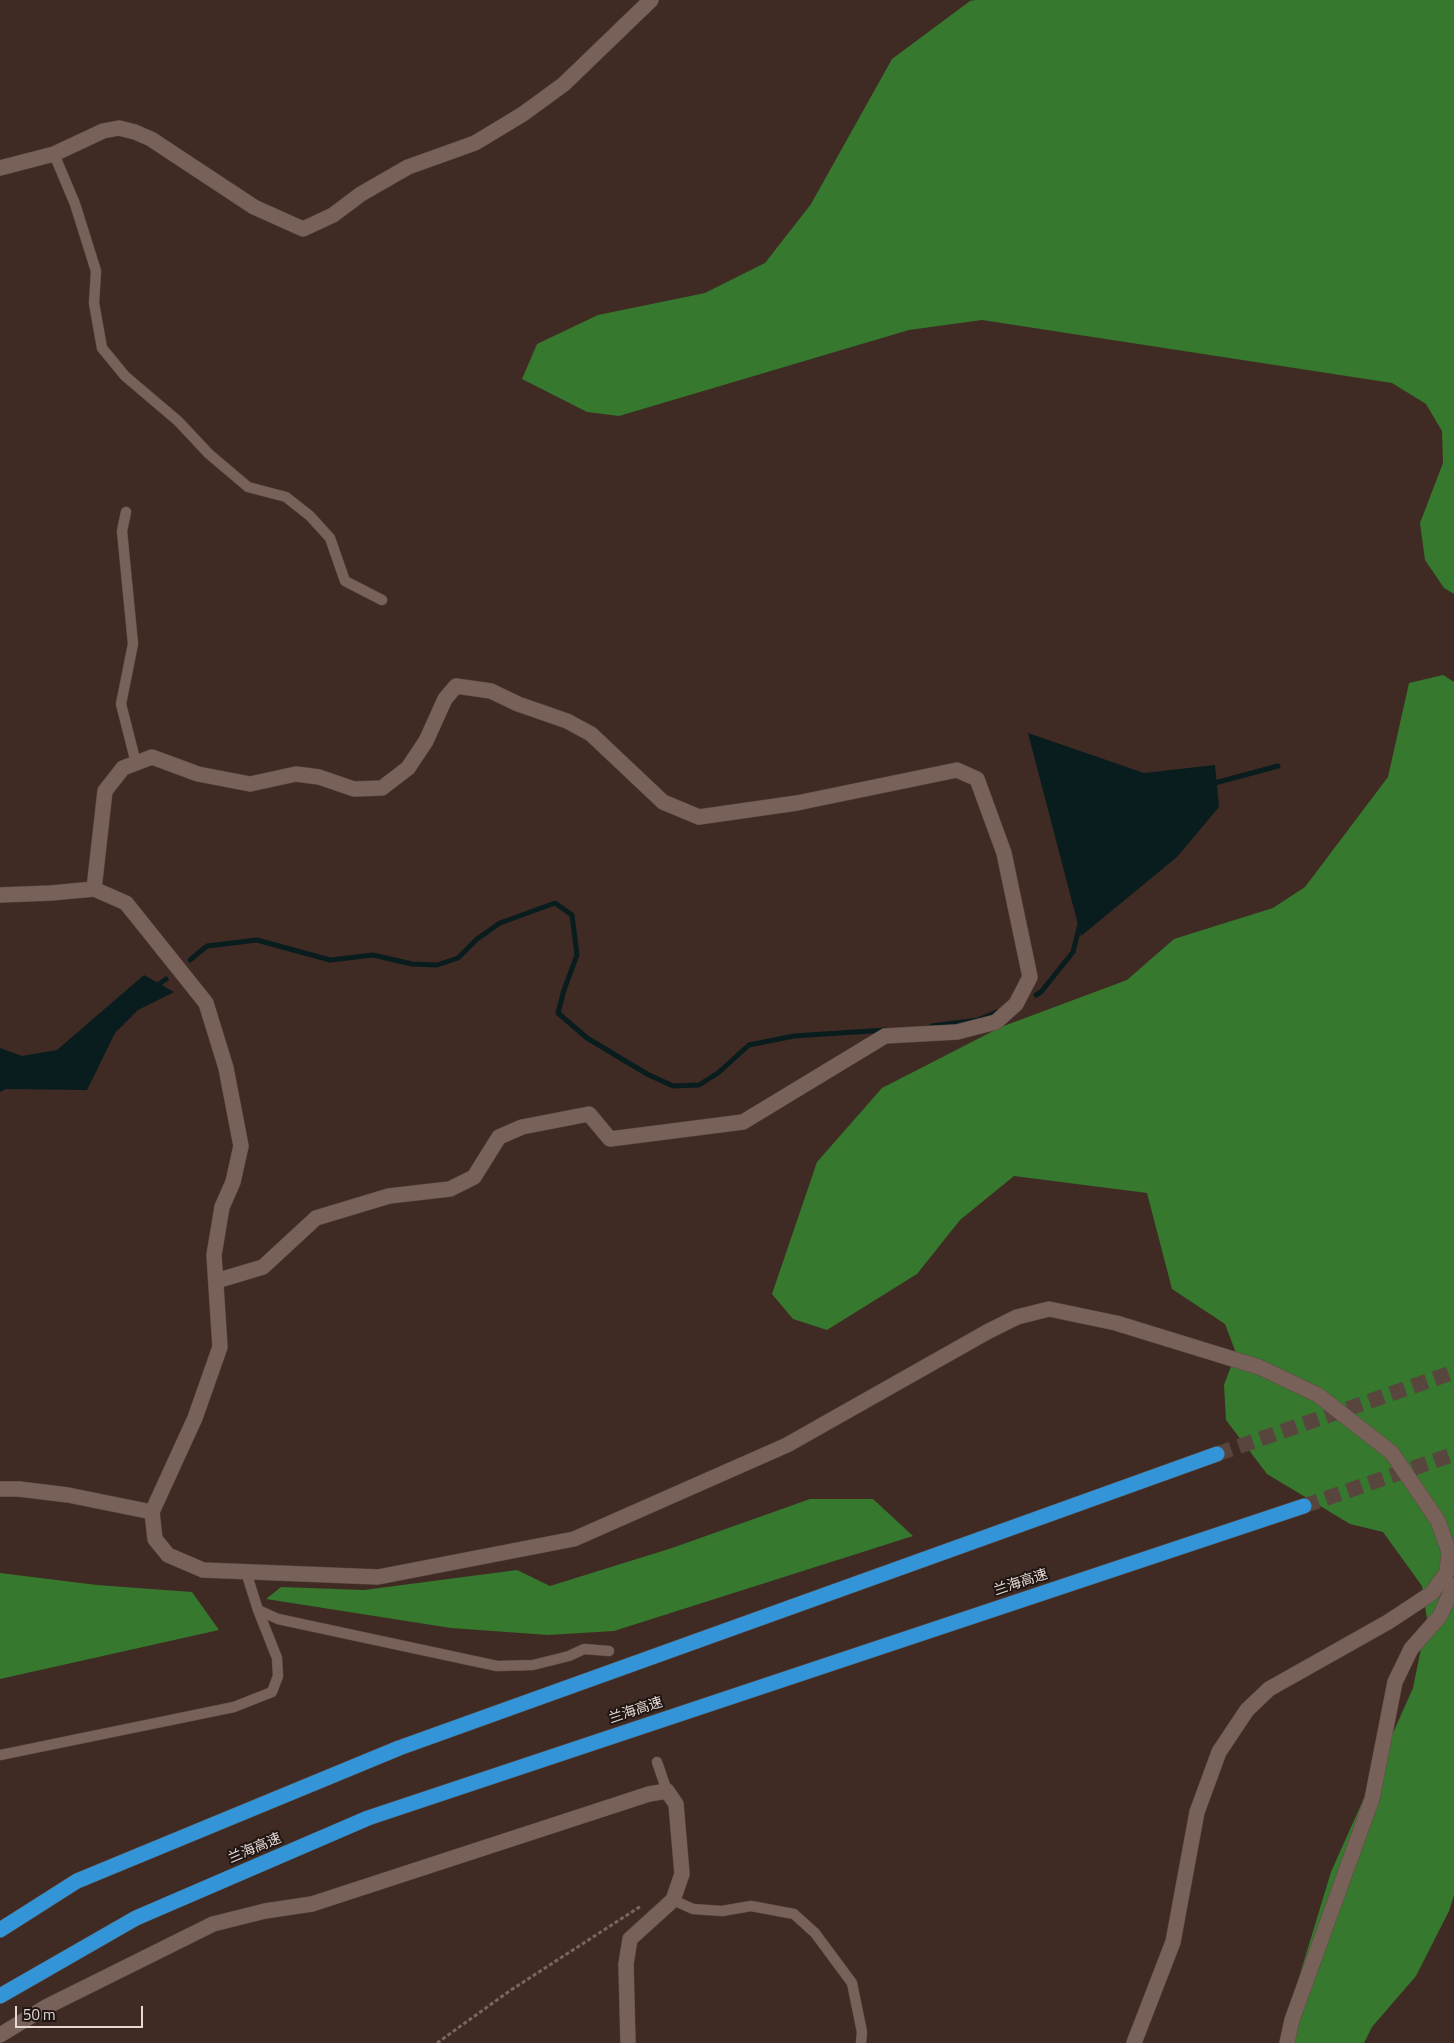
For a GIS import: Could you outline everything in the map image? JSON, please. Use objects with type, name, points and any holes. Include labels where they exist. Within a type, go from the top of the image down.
[{"type":"highway","points":[[0,1930],[77,1881],[399,1748],[1217,1454]]},
{"type":"highway","name":"兰海高速","points":[[0,1996],[136,1918],[368,1818],[1304,1506]]},
{"type":"street","points":[[0,168],[54,154],[103,131],[119,128],[151,139],[180,160],[212,177],[254,207],[303,229],[333,215],[361,194],[408,167],[474,143],[523,114],[564,84],[652,0]]},
{"type":"street","points":[[94,889],[105,791],[123,768],[152,757],[198,774],[250,784],[296,774],[319,777],[354,789],[382,788],[408,768],[426,741],[445,699],[456,686],[492,691],[518,704],[567,721],[591,734],[663,802],[699,817],[806,801],[957,770],[977,779],[1004,853],[1030,977],[1016,1004],[996,1022],[957,1032],[885,1036],[743,1122],[610,1139],[588,1114],[522,1126],[500,1137],[474,1177],[450,1189],[389,1196],[316,1218],[263,1267],[216,1281]]},
{"type":"street","points":[[0,894],[51,893],[94,889],[126,903],[206,1003],[232,1094],[241,1146],[234,1182],[222,1207],[214,1255],[220,1347],[195,1418],[152,1512],[154,1539],[168,1556],[203,1570],[378,1577],[574,1539],[787,1445],[987,1332],[1018,1317],[1049,1309],[1116,1323],[1258,1366],[1318,1395],[1392,1454],[1438,1521],[1452,1557],[1447,1572],[1432,1593],[1388,1622],[1269,1688],[1247,1710],[1219,1752],[1197,1812],[1173,1942],[1134,2043]]},
{"type":"street","points":[[0,1490],[19,1488],[68,1495],[152,1512]]},
{"type":"street","points":[[1287,2043],[1292,2020],[1372,1799],[1395,1682],[1411,1649],[1440,1616],[1454,1584]]},
{"type":"street","points":[[0,2035],[46,2007],[212,1924],[265,1910],[312,1904],[649,1794],[667,1791],[676,1804],[682,1874],[672,1900],[630,1939],[626,1964],[628,2043]]},
{"type":"lane","points":[[54,154],[76,204],[96,271],[94,303],[102,348],[125,376],[178,421],[209,454],[248,488],[286,497],[310,516],[330,538],[345,582],[382,600]]},
{"type":"lane","points":[[126,512],[122,530],[133,644],[121,704],[136,763]]},
{"type":"lane","points":[[0,1755],[234,1707],[272,1692],[278,1676],[277,1658],[258,1610],[246,1572]]},
{"type":"lane","points":[[258,1610],[278,1619],[497,1666],[533,1665],[568,1656],[584,1649],[609,1651]]},
{"type":"lane","points":[[657,1762],[667,1791]]},
{"type":"lane","points":[[672,1900],[693,1909],[722,1911],[752,1906],[794,1914],[815,1933],[852,1983],[862,2032],[861,2043]]},
{"type":"path","points":[[436,2043],[511,1990],[648,1901]]},
{"type":"green space","points":[[1454,0],[1454,594],[1444,588],[1425,560],[1420,523],[1443,463],[1442,431],[1426,404],[1392,383],[982,320],[909,330],[619,416],[587,412],[522,379],[537,344],[598,315],[705,293],[765,263],[811,204],[892,59],[970,1]]},
{"type":"green space","points":[[1443,675],[1454,682],[1454,1895],[1449,1911],[1416,1976],[1372,2027],[1364,2043],[1279,2043],[1331,1872],[1413,1688],[1427,1619],[1422,1586],[1383,1532],[1350,1524],[1267,1474],[1226,1420],[1224,1385],[1236,1353],[1225,1324],[1172,1289],[1147,1193],[1014,1176],[960,1220],[917,1274],[827,1330],[793,1319],[772,1294],[817,1162],[882,1088],[1001,1027],[1127,980],[1174,939],[1273,908],[1305,887],[1388,777],[1409,683]]},
{"type":"green space","points":[[810,1499],[873,1499],[913,1536],[614,1631],[548,1635],[451,1628],[266,1599],[281,1587],[364,1590],[517,1570],[550,1586],[672,1548]]},
{"type":"green space","points":[[0,1573],[97,1585],[192,1592],[219,1630],[0,1679]]},
{"type":"shaded area","points":[[1028,733],[1144,773],[1215,765],[1219,807],[1177,857],[1081,936]]},
{"type":"shaded area","points":[[144,975],[174,992],[138,1010],[115,1033],[87,1090],[6,1089],[0,1092],[0,1048],[22,1056],[57,1050]]},
{"type":"waterway","points":[[1211,784],[1278,766]]},
{"type":"waterway","points":[[190,960],[207,946],[257,940],[330,960],[373,955],[412,964],[437,965],[458,958],[477,939],[500,923],[555,903],[572,915],[577,955],[558,1013],[587,1038],[647,1074],[673,1086],[699,1085],[718,1073],[749,1045],[794,1036],[886,1030]]},
{"type":"waterway","points":[[1036,995],[1041,992],[1073,952],[1080,924]]},
{"type":"waterway","points":[[154,988],[166,979]]},
{"type":"waterway","points":[[932,1026],[978,1020],[997,1012]]},
{"type":"tunnel","points":[[1217,1454],[1454,1372]]},
{"type":"tunnel","points":[[1304,1506],[1454,1454]]}]
